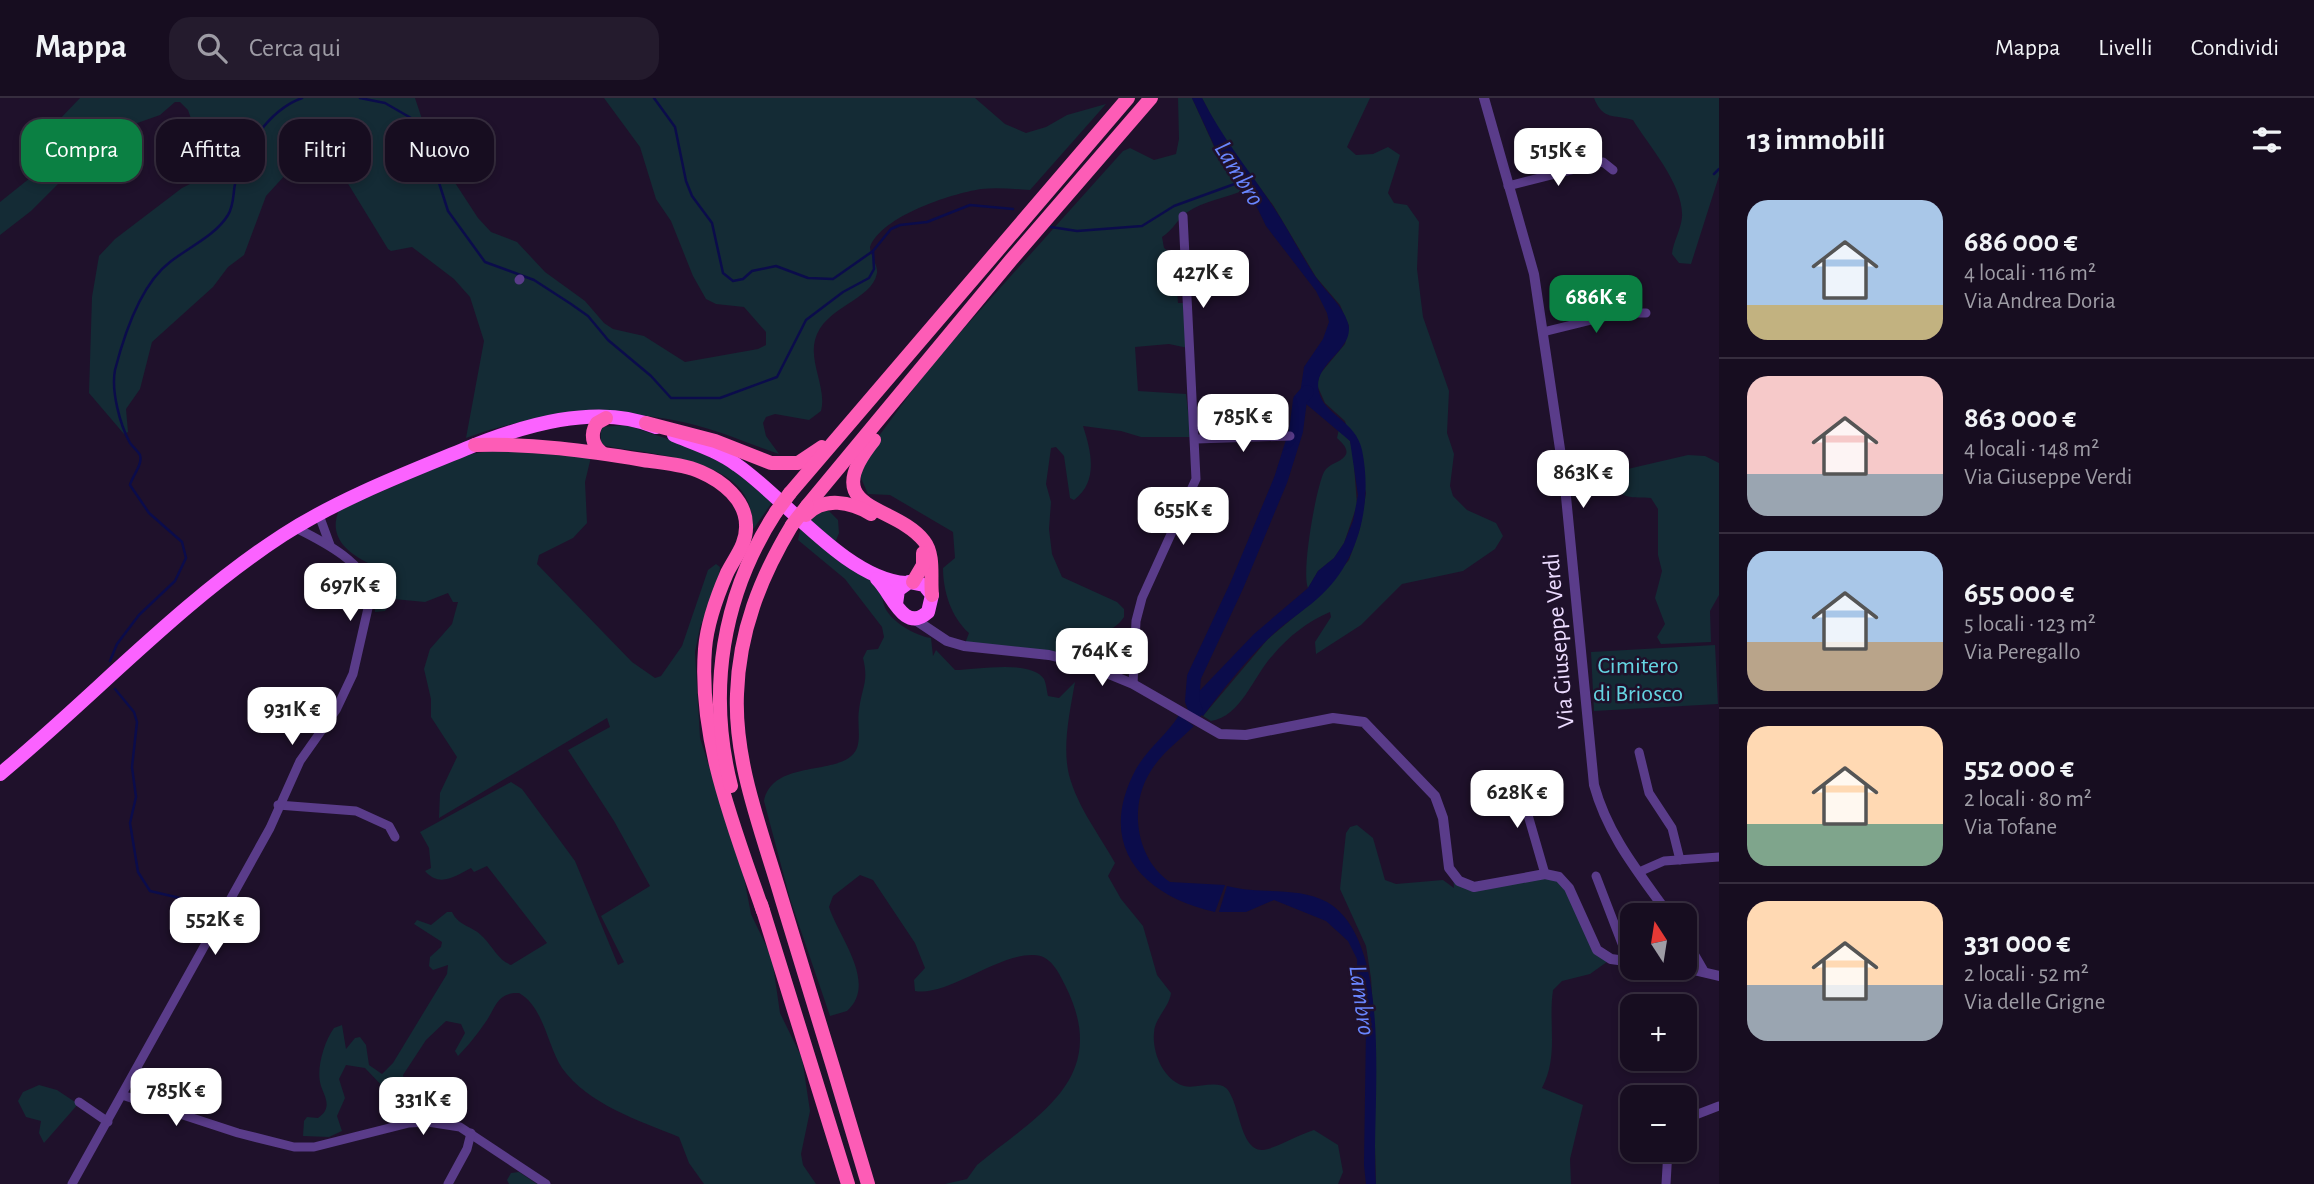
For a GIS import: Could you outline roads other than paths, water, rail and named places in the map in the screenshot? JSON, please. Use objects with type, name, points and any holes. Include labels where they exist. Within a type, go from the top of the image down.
[{"type":"highway","points":[[762,911],[728,775],[718,691],[720,667],[743,577],[776,512],[790,493],[1128,98]]},
{"type":"highway","points":[[868,1184],[753,802],[742,752],[737,693],[746,626],[761,582],[806,511],[944,341],[1152,98]]},
{"type":"highway","points":[[646,423],[715,441],[771,463],[798,463],[822,447],[932,322],[972,282]]},
{"type":"highway","points":[[931,601],[930,557],[926,543],[866,503],[856,491],[853,474],[858,460],[944,341]]},
{"type":"highway","points":[[602,453],[594,444],[593,433],[597,423],[606,418]]},
{"type":"highway","points":[[475,445],[527,445],[602,453],[701,472],[738,499],[744,511],[744,542],[727,574],[712,614],[705,648],[707,720],[716,766],[848,1184]]},
{"type":"highway","points":[[806,511],[828,503],[845,503],[861,508],[919,546],[923,565],[909,583]]},
{"type":"main road","points":[[0,774],[210,591],[296,528],[404,474],[475,445],[536,425],[606,418],[646,423],[735,463],[814,532],[872,574],[886,587],[900,613],[914,619],[924,616],[931,601],[924,585],[890,582],[872,574]]},
{"type":"main road","points":[[895,604],[898,590],[909,583]]},
{"type":"street","name":"Via Giuseppe Verdi","points":[[1484,98],[1534,274],[1564,476],[1593,776],[1601,811],[1617,844],[1661,903]]},
{"type":"street","points":[[1508,186],[1603,162],[1613,170]]},
{"type":"street","points":[[1133,684],[1136,621],[1142,598],[1196,479],[1183,216]]},
{"type":"street","points":[[1543,332],[1620,313],[1646,313]]},
{"type":"street","points":[[1196,439],[1290,436]]},
{"type":"street","points":[[320,515],[322,531],[331,547]]},
{"type":"street","points":[[72,1184],[270,828],[300,761],[338,705],[353,674],[371,594],[370,584],[361,572],[331,547],[296,528]]},
{"type":"street","points":[[931,601],[939,630],[947,641]]},
{"type":"street","points":[[914,619],[947,641],[984,650],[1049,655],[1082,663],[1133,684],[1220,734],[1246,735],[1333,718],[1364,722],[1435,796],[1443,818],[1449,868],[1459,881],[1474,887],[1545,874],[1564,881],[1597,950],[1611,959],[1620,960]]},
{"type":"street","points":[[1639,752],[1649,793],[1672,828],[1680,860]]},
{"type":"street","points":[[1517,777],[1545,874]]},
{"type":"street","points":[[278,805],[356,811],[389,827],[395,837]]},
{"type":"street","points":[[1639,872],[1651,865],[1719,857]]},
{"type":"street","points":[[1596,876],[1620,935]]},
{"type":"street","points":[[1698,956],[1719,974]]},
{"type":"street","points":[[1698,958],[1704,972]]},
{"type":"street","points":[[1698,971],[1719,974]]},
{"type":"street","points":[[122,1095],[239,1133],[294,1147],[314,1147],[428,1122],[460,1127],[546,1184]]},
{"type":"street","points":[[79,1102],[108,1122]]},
{"type":"street","points":[[1697,1114],[1719,1106]]},
{"type":"street","points":[[448,1184],[467,1149],[471,1133]]},
{"type":"street","points":[[1666,1184],[1667,1162]]},
{"type":"water","points":[[1192,98],[1202,98],[1315,276],[1345,316],[1349,333],[1346,341],[1321,373],[1319,392],[1327,407],[1359,440],[1366,491],[1359,531],[1343,568],[1317,599],[1268,639],[1234,676],[1203,716],[1186,705],[1254,634],[1308,588],[1318,571],[1334,558],[1353,521],[1358,495],[1350,441],[1305,403],[1300,394],[1304,367],[1323,339],[1329,322],[1327,313],[1316,291],[1266,226],[1253,199],[1227,173]]},
{"type":"water","points":[[1179,715],[1194,726],[1164,754],[1149,774],[1139,802],[1139,832],[1150,860],[1170,882],[1225,885],[1215,912],[1166,894],[1147,880],[1133,863],[1124,843],[1121,821],[1125,796],[1136,769]]},
{"type":"water","points":[[1227,886],[1316,897],[1327,902],[1349,923],[1363,953],[1372,991],[1376,1032],[1376,1184],[1366,1184],[1366,1027],[1357,984],[1357,959],[1348,941],[1326,921],[1274,900],[1246,912],[1219,912]]},
{"type":"waterway","points":[[110,661],[117,644],[139,615],[175,581],[186,558],[182,542],[149,513],[130,485],[141,459],[126,436],[115,398],[115,370],[123,341],[150,283],[170,262],[209,235],[228,215],[239,171],[259,133],[279,112],[302,98]]},
{"type":"waterway","points":[[360,98],[385,103],[411,118],[426,142],[448,211],[485,262],[534,280],[588,316],[608,340],[651,376],[671,398],[720,398],[777,377],[806,320],[843,292],[869,278],[874,269],[873,251]]},
{"type":"waterway","points":[[654,98],[675,127],[686,181],[692,196],[712,223],[723,273],[733,281],[743,279],[752,271],[776,266],[808,278],[833,279],[873,251],[891,229],[900,225],[927,222],[970,205],[1013,209]]},
{"type":"waterway","points":[[1714,174],[1719,169]]},
{"type":"waterway","points":[[1051,227],[1077,231],[1142,226],[1174,206],[1240,182]]},
{"type":"waterway","name":"Lambro","points":[[1196,711],[1192,701],[1194,677],[1237,585],[1281,479],[1296,431],[1300,400],[1307,392]]},
{"type":"waterway","points":[[115,689],[134,712],[137,722],[132,767],[136,797],[130,823],[138,872],[150,891],[184,899],[206,909]]},
{"type":"park label","name":"Cimitero di Briosco","points":[[1638,679]]}]
